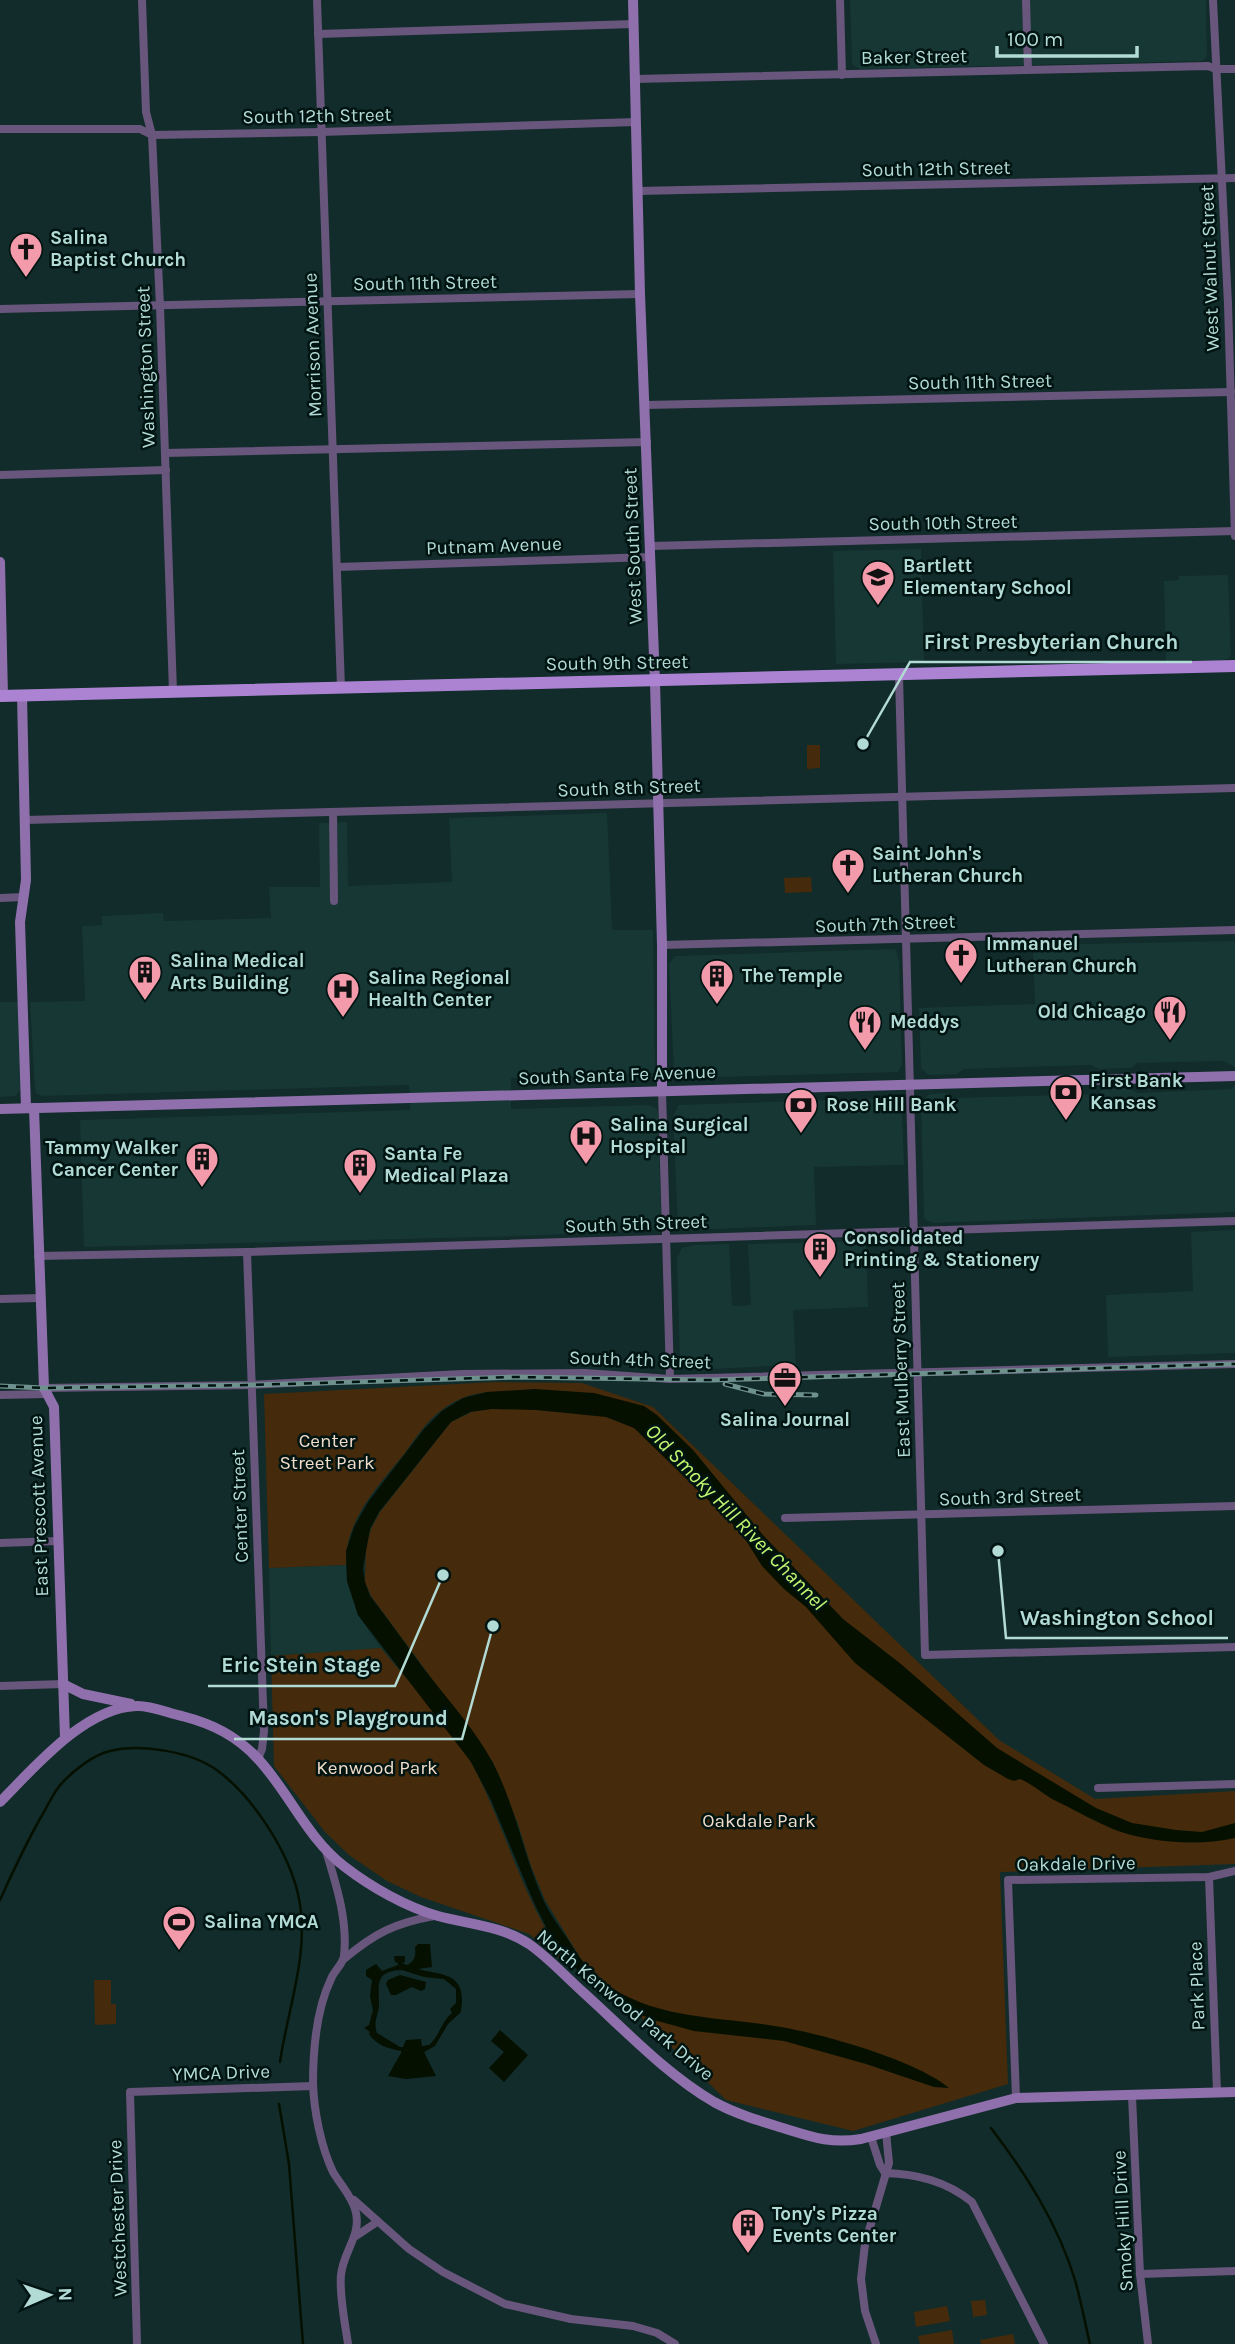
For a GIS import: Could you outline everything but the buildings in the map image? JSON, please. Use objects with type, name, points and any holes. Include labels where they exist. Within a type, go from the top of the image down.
[{"type":"main road","name":"South 9th Street","points":[[2,696],[1235,666]]},
{"type":"street","name":"Washington Street","points":[[142,0],[146,112],[152,135],[160,306],[173,692]]},
{"type":"street","name":"Morrison Avenue","points":[[317,0],[341,688]]},
{"type":"street","name":"West South Street","points":[[632,0],[655,682],[662,945],[662,1091]]},
{"type":"street","points":[[840,0],[842,75]]},
{"type":"street","points":[[1026,0],[1028,70]]},
{"type":"street","name":"West Walnut Street","points":[[1213,0],[1231,304],[1235,533]]},
{"type":"street","points":[[318,34],[633,24]]},
{"type":"street","name":"Baker Street","points":[[635,79],[1208,66],[1216,69],[1235,68]]},
{"type":"street","name":"South 12th Street","points":[[0,129],[140,128],[152,135],[636,122]]},
{"type":"street","name":"South 12th Street","points":[[638,191],[1235,178]]},
{"type":"street","name":"South 11th Street","points":[[0,309],[640,294]]},
{"type":"street","name":"South 11th Street","points":[[646,405],[1231,392]]},
{"type":"street","points":[[165,453],[647,442]]},
{"type":"street","points":[[0,475],[166,470]]},
{"type":"street","name":"South 10th Street","points":[[651,552],[1235,533]]},
{"type":"street","name":"Putnam Avenue","points":[[337,567],[651,552]]},
{"type":"street","points":[[0,562],[2,696]]},
{"type":"street","name":"East Mulberry Street","points":[[899,676],[925,1655],[1235,1647]]},
{"type":"street","name":"East Prescott Avenue","points":[[22,695],[26,880],[20,922],[45,1391],[54,1407],[65,1738]]},
{"type":"street","name":"South 8th Street","points":[[25,820],[1235,788]]},
{"type":"street","points":[[333,812],[334,901]]},
{"type":"street","points":[[0,898],[23,897]]},
{"type":"street","name":"South 7th Street","points":[[662,945],[1235,930]]},
{"type":"street","name":"South Santa Fe Avenue","points":[[0,1109],[1235,1076]]},
{"type":"street","points":[[662,1091],[670,1379]]},
{"type":"street","name":"South 5th Street","points":[[38,1256],[1235,1222]]},
{"type":"street","name":"Center Street","points":[[247,1252],[264,1731],[258,1759]]},
{"type":"street","points":[[0,1299],[40,1298]]},
{"type":"street","name":"South 4th Street","points":[[0,1395],[462,1374],[585,1373],[670,1379],[1235,1364]]},
{"type":"street","name":"South 3rd Street","points":[[785,1518],[1235,1506]]},
{"type":"street","points":[[0,1543],[58,1541]]},
{"type":"street","points":[[0,1686],[63,1684]]},
{"type":"street","name":"North Kenwood Park Drive","points":[[63,1684],[82,1694],[188,1718],[229,1733],[258,1759],[326,1851],[365,1881],[436,1916],[485,1926],[528,1944],[669,2070],[715,2102],[744,2116],[825,2141],[841,2142],[871,2137],[1016,2098],[1235,2092]]},
{"type":"street","points":[[0,1802],[65,1738],[97,1718],[116,1710],[137,1706]]},
{"type":"street","points":[[1098,1788],[1235,1784]]},
{"type":"street","points":[[326,1851],[341,1905],[344,1959]]},
{"type":"street","name":"Oakdale Drive","points":[[1016,2098],[1008,1880],[1209,1877],[1235,1871]]},
{"type":"street","name":"Park Place","points":[[1209,1877],[1217,2092]]},
{"type":"street","points":[[356,2236],[355,2209],[328,2158],[313,2086],[314,2043],[321,2008],[331,1978],[344,1959],[358,1947],[389,1927],[436,1916]]},
{"type":"street","name":"YMCA Drive","points":[[130,2092],[313,2086]]},
{"type":"street","name":"Westchester Drive","points":[[130,2092],[137,2344]]},
{"type":"street","name":"Smoky Hill Drive","points":[[1132,2096],[1140,2274],[1148,2344]]},
{"type":"street","points":[[876,2344],[865,2311],[861,2279],[865,2244],[884,2173],[889,2164],[886,2132]]},
{"type":"street","points":[[871,2137],[884,2173]]},
{"type":"street","points":[[884,2173],[906,2173],[940,2182],[972,2202],[1044,2344]]},
{"type":"street","points":[[349,2195],[409,2249],[443,2272],[505,2304],[571,2319],[633,2326],[657,2333],[675,2344]]},
{"type":"street","points":[[348,2344],[340,2276],[345,2256],[356,2236],[377,2222]]},
{"type":"street","points":[[1140,2274],[1235,2271]]},
{"type":"shaded area","points":[[850,0],[1206,0],[1207,57],[1202,61],[860,69],[852,62]]},
{"type":"shaded area","name":"Bartlett Elementary School","points":[[921,549],[924,662],[836,664],[833,551]]},
{"type":"shaded area","points":[[1228,575],[1229,658],[1218,662],[1166,663],[1164,581],[1179,580],[1179,576]]},
{"type":"shaded area","name":"Salina Regional Health Center","points":[[607,813],[612,930],[653,930],[655,1073],[511,1078],[511,1109],[648,1105],[656,1108],[661,1219],[655,1229],[515,1236],[84,1247],[80,1120],[410,1110],[409,1085],[43,1096],[37,1094],[30,1002],[85,1001],[82,926],[102,925],[102,916],[163,913],[164,921],[271,918],[269,887],[320,887],[319,823],[347,822],[348,886],[452,882],[449,818]]},
{"type":"shaded area","points":[[1235,941],[1235,1067],[1224,1061],[1137,1063],[1131,1068],[1099,1069],[1090,1065],[964,1069],[957,1074],[931,1075],[921,1068],[919,1008],[1035,1004],[1033,945]]},
{"type":"shaded area","points":[[896,950],[899,961],[902,1064],[898,1072],[680,1078],[674,1074],[669,964],[675,956]]},
{"type":"shaded area","points":[[0,1002],[18,1002],[20,1090],[15,1096],[0,1097]]},
{"type":"shaded area","points":[[1235,1086],[1235,1212],[933,1223],[925,1220],[921,1106],[930,1094],[947,1093],[954,1098],[1099,1094],[1102,1088],[1129,1088],[1137,1093],[1231,1089]]},
{"type":"shaded area","points":[[898,1099],[902,1107],[904,1165],[814,1167],[816,1225],[689,1230],[678,1226],[673,1118],[678,1105]]},
{"type":"shaded area","points":[[1235,1230],[1235,1353],[1108,1357],[1106,1295],[1193,1291],[1191,1232]]},
{"type":"shaded area","points":[[866,1241],[868,1307],[793,1310],[796,1365],[688,1370],[682,1367],[677,1258],[682,1248],[729,1244],[732,1306],[751,1305],[748,1244]]},
{"type":"shaded area","points":[[346,1565],[347,1581],[358,1615],[381,1648],[271,1656],[269,1568]]},
{"type":"green space","points":[[807,745],[820,745],[820,768],[807,769]]},
{"type":"green space","points":[[811,877],[812,892],[785,893],[784,878]]},
{"type":"green space","name":"Oakdale Park","points":[[495,1382],[582,1383],[653,1407],[999,1740],[1095,1799],[1235,1791],[1235,1864],[1000,1872],[1008,2084],[853,2131],[726,2100],[581,1959],[545,1900],[493,1762],[371,1596],[365,1582],[366,1547],[380,1512],[451,1422],[470,1413],[487,1392],[453,1402],[437,1413],[422,1430],[374,1492],[357,1519],[347,1549],[346,1565],[269,1568],[264,1394]]},
{"type":"green space","name":"Kenwood Park","points":[[381,1648],[442,1721],[473,1766],[536,1911],[571,1966],[529,1934],[421,1897],[387,1881],[349,1855],[325,1832],[274,1766],[271,1656]]},
{"type":"green space","points":[[94,1980],[111,1980],[111,2004],[116,2004],[116,2024],[95,2025]]},
{"type":"green space","points":[[985,2300],[987,2315],[973,2317],[971,2301]]},
{"type":"green space","points":[[947,2306],[950,2321],[916,2327],[914,2312]]},
{"type":"green space","points":[[952,2330],[954,2344],[920,2344],[918,2336]]},
{"type":"green space","points":[[1013,2334],[1015,2344],[981,2344],[980,2340]]},
{"type":"water","points":[[535,1389],[594,1393],[644,1406],[657,1415],[693,1450],[763,1535],[843,1619],[901,1664],[997,1748],[1096,1808],[1132,1823],[1202,1832],[1235,1823],[1235,1838],[1178,1842],[1121,1832],[1052,1799],[1020,1779],[1008,1779],[984,1765],[855,1663],[806,1607],[762,1566],[731,1522],[634,1428],[606,1417],[536,1410],[492,1409],[470,1412],[451,1422],[379,1512],[370,1529],[363,1568],[365,1582],[370,1596],[486,1750],[501,1779],[542,1897],[579,1956],[603,1982],[623,1995],[645,2004],[689,2015],[781,2027],[844,2042],[916,2068],[949,2088],[934,2087],[784,2041],[694,2031],[634,2012],[607,1996],[572,1965],[548,1931],[491,1800],[471,1762],[358,1615],[347,1581],[346,1551],[354,1527],[368,1502],[424,1429],[442,1411],[463,1398],[487,1392]]},
{"type":"water","points":[[418,1944],[430,1944],[432,1967],[418,1969],[453,1979],[461,1991],[462,2002],[461,2012],[448,2024],[435,2046],[424,2052],[436,2076],[406,2079],[388,2076],[401,2051],[379,2044],[364,2028],[369,2025],[373,2010],[370,1996],[372,1980],[366,1976],[366,1970],[376,1964],[382,1971],[398,1965],[394,1956],[405,1956],[405,1962],[402,1963],[407,1965],[414,1958]],"holes":[[[402,1970],[424,1977],[444,1979],[456,1989],[456,2003],[450,2009],[452,2013],[436,2038],[429,2045],[422,2046],[421,2039],[406,2040],[403,2047],[400,2047],[377,2033],[380,1980],[387,1973]]]},
{"type":"water","points":[[400,1975],[426,1982],[425,1989],[421,1991],[412,1987],[391,1995],[386,1984],[388,1980]]},
{"type":"water","points":[[500,2030],[528,2055],[504,2082],[489,2068],[504,2052],[491,2041]]},
{"type":"waterway","name":"Old Smoky Hill River Channel","points":[[0,1900],[55,1792],[84,1764],[110,1751],[136,1748],[181,1754],[207,1764],[231,1782],[256,1810],[278,1843],[298,1894],[302,1936],[300,1957],[280,2062]]},
{"type":"waterway","name":"Old Smoky Hill River Channel","points":[[279,2104],[289,2164],[303,2344]]},
{"type":"waterway","name":"Old Smoky Hill River Channel","points":[[991,2128],[1028,2182],[1060,2239],[1075,2280],[1090,2344]]},
{"type":"railway","points":[[0,1386],[44,1388],[251,1385],[515,1377],[711,1380],[1235,1364]]},
{"type":"railway","points":[[725,1384],[764,1394],[816,1395]]},
{"type":"place","name":"Salina Baptist Church","points":[[26,279]]},
{"type":"place","name":"Bartlett Elementary School","points":[[878,607]]},
{"type":"place","name":"First Presbyterian Church","points":[[863,744]]},
{"type":"place","name":"Saint John's Lutheran Church","points":[[848,895]]},
{"type":"place","name":"Immanuel Lutheran Church","points":[[961,985]]},
{"type":"place","name":"Salina Medical Arts Building","points":[[145,1002]]},
{"type":"place","name":"The Temple","points":[[717,1006]]},
{"type":"place","name":"Salina Regional Health Center","points":[[343,1019]]},
{"type":"place","name":"Old Chicago","points":[[1170,1042]]},
{"type":"place","name":"Meddys","points":[[865,1052]]},
{"type":"place","name":"First Bank Kansas","points":[[1066,1122]]},
{"type":"place","name":"Rose Hill Bank","points":[[801,1135]]},
{"type":"place","name":"Salina Surgical Hospital","points":[[586,1166]]},
{"type":"place","name":"Tammy Walker Cancer Center","points":[[202,1189]]},
{"type":"place","name":"Santa Fe Medical Plaza","points":[[360,1195]]},
{"type":"place","name":"Consolidated Printing & Stationery","points":[[820,1279]]},
{"type":"place","name":"Salina Journal","points":[[785,1408]]},
{"type":"place","name":"Washington School","points":[[998,1551]]},
{"type":"place","name":"Eric Stein Stage","points":[[443,1575]]},
{"type":"place","name":"Mason's Playground","points":[[493,1626]]},
{"type":"place","name":"Salina YMCA","points":[[179,1952]]},
{"type":"place","name":"Tony's Pizza Events Center","points":[[748,2255]]},
{"type":"park label","name":"Center Street Park","points":[[327,1452]]}]
